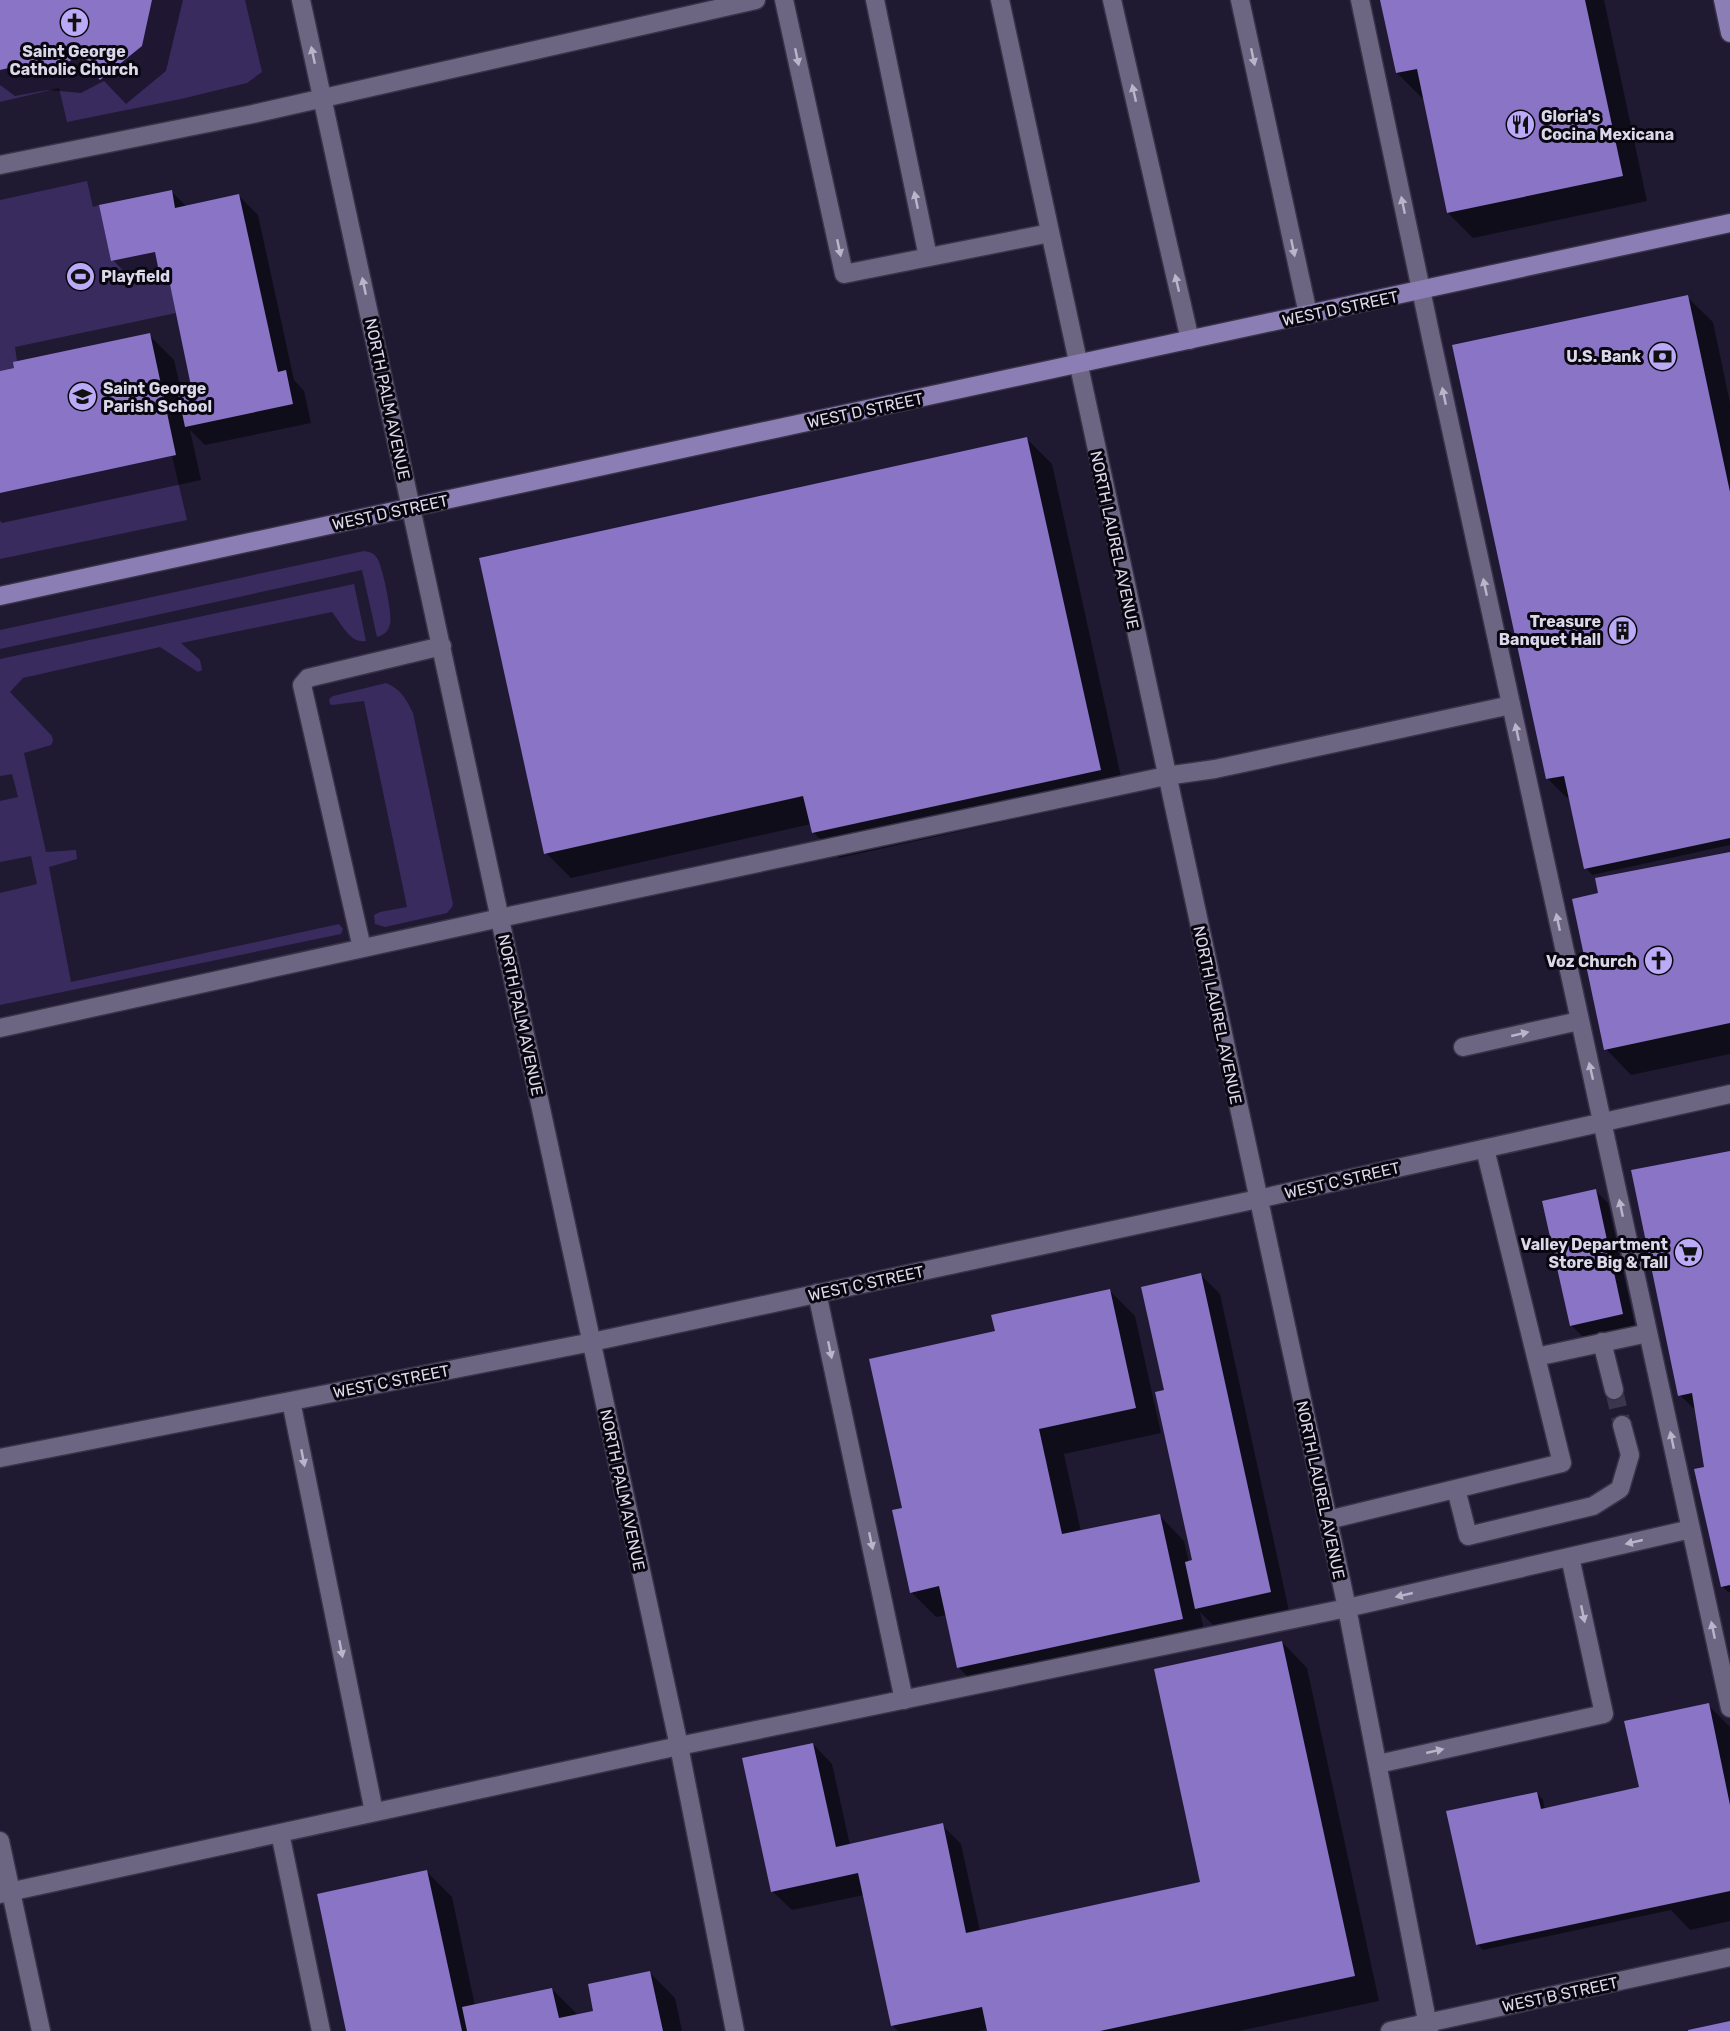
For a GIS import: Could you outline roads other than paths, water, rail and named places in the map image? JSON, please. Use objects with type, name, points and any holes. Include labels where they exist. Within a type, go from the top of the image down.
[{"type":"main road","points":[[1723,0],[1730,33]]},
{"type":"main road","name":"WEST D STREET","points":[[0,596],[1730,223]]},
{"type":"street","name":"NORTH PALM AVENUE","points":[[301,0],[679,1746],[735,2031]]},
{"type":"street","points":[[0,165],[253,114],[756,0]]},
{"type":"street","points":[[784,0],[844,274],[1050,233]]},
{"type":"street","points":[[874,0],[928,257]]},
{"type":"street","name":"NORTH LAUREL AVENUE","points":[[1000,0],[1347,1608],[1428,2027]]},
{"type":"street","points":[[1112,0],[1190,340]]},
{"type":"street","points":[[1240,0],[1308,314]]},
{"type":"street","points":[[1360,0],[1579,1021],[1730,1708]]},
{"type":"street","points":[[362,948],[302,685],[308,678],[442,646]]},
{"type":"street","points":[[0,1028],[500,918],[1511,705]]},
{"type":"street","points":[[1463,1047],[1579,1021]]},
{"type":"street","name":"WEST C STREET","points":[[0,1458],[592,1342],[1258,1199],[1730,1094]]},
{"type":"street","points":[[1328,1520],[1563,1463],[1485,1149]]},
{"type":"street","points":[[818,1293],[904,1700]]},
{"type":"street","points":[[1536,1357],[1648,1333]]},
{"type":"street","points":[[1602,1342],[1614,1390]]},
{"type":"street","points":[[291,1401],[374,1812]]},
{"type":"street","points":[[1456,1489],[1468,1536],[1593,1506],[1620,1489],[1630,1455],[1622,1425]]},
{"type":"street","points":[[5,1893],[679,1746],[1347,1608],[1691,1529]]},
{"type":"street","points":[[1378,1764],[1604,1714],[1570,1557]]},
{"type":"street","points":[[280,1833],[321,2031]]},
{"type":"street","points":[[0,1841],[5,1893],[41,2031]]},
{"type":"street","name":"WEST B STREET","points":[[1390,2031],[1428,2027],[1730,1957]]},
{"type":"tunnel","points":[[1614,1390],[1622,1425]]},
{"type":"place","name":"Saint George Catholic Church","points":[[74,23]]},
{"type":"place","name":"Gloria's Cocina Mexicana","points":[[1520,125]]},
{"type":"place","name":"Playfield","points":[[80,276]]},
{"type":"place","name":"U.S. Bank","points":[[1662,356]]},
{"type":"place","name":"Saint George Parish School","points":[[82,397]]},
{"type":"place","name":"Treasure Banquet Hall","points":[[1622,630]]},
{"type":"place","name":"Voz Church","points":[[1658,961]]},
{"type":"place","name":"Valley Department Store Big & Tall","points":[[1689,1253]]}]
